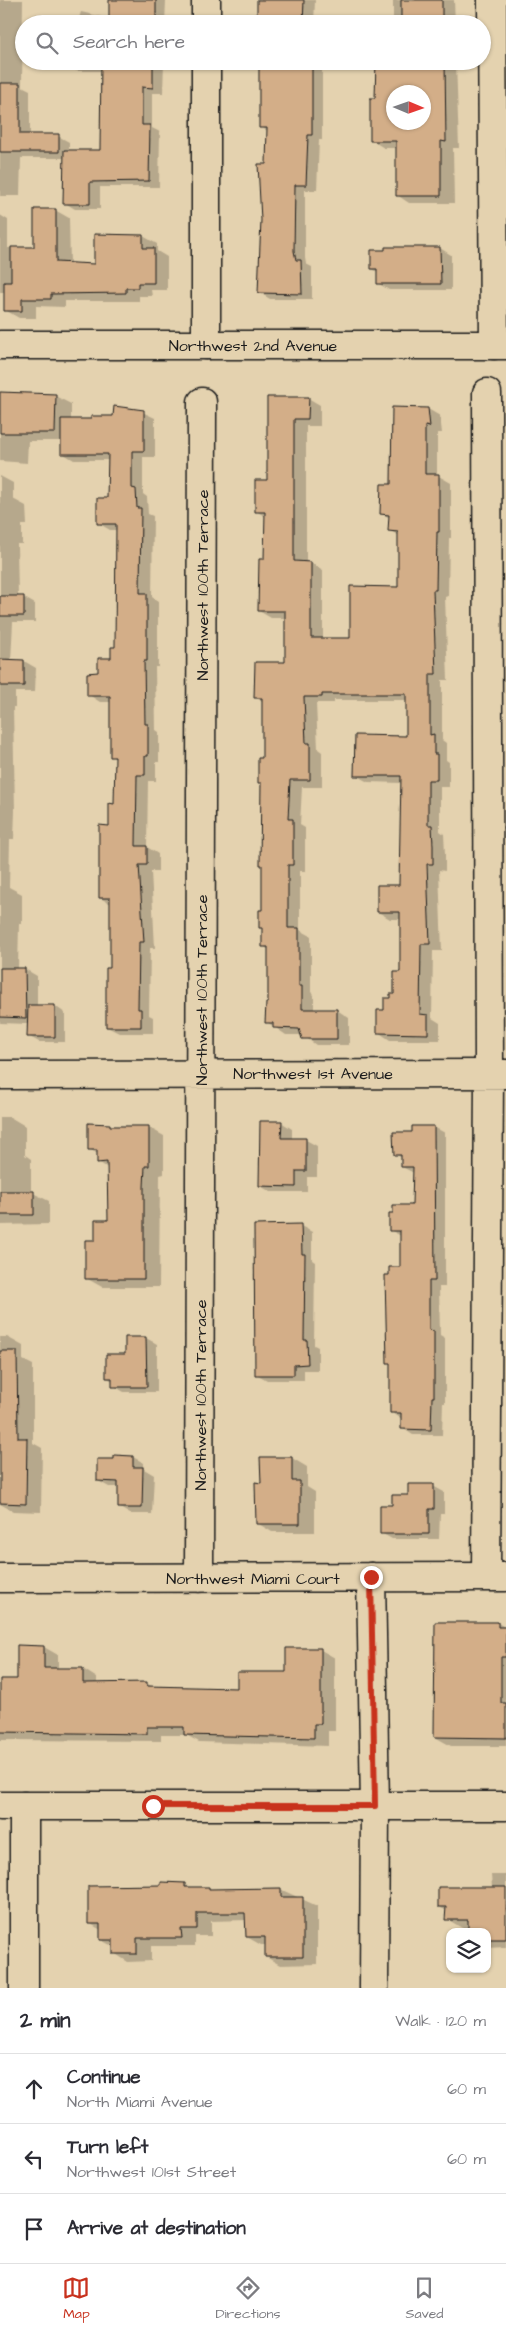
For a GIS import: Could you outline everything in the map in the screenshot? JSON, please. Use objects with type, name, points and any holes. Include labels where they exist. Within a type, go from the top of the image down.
[{"type":"street","points":[[206,0],[206,15]]},
{"type":"street","points":[[492,0],[500,345]]},
{"type":"street","points":[[206,70],[206,345]]},
{"type":"street","name":"Northwest 2nd Avenue","points":[[0,345],[500,345]]},
{"type":"street","points":[[486,393],[497,1074],[496,1577]]},
{"type":"street","name":"Northwest 100th Terrace","points":[[199,1578],[202,402]]},
{"type":"street","name":"Northwest 1st Avenue","points":[[0,1075],[200,1073],[497,1074]]},
{"type":"street","points":[[371,1577],[375,1806],[374,1988]]},
{"type":"street","name":"Northwest Miami Court","points":[[0,1578],[496,1577]]},
{"type":"street","points":[[24,1988],[12,1806],[506,1806]]},
{"type":"building","points":[[109,0],[156,0],[156,15],[109,15]]},
{"type":"building","points":[[257,0],[304,0],[303,15],[257,15]]},
{"type":"building","points":[[401,0],[442,0],[442,15],[401,15]]},
{"type":"building","points":[[101,70],[153,70],[153,88],[142,87],[142,125],[150,125],[149,181],[90,182],[90,204],[63,204],[64,150],[100,150]]},
{"type":"building","points":[[259,70],[312,70],[312,135],[308,135],[306,185],[295,185],[294,251],[296,260],[301,260],[302,294],[258,293],[261,220],[258,164],[266,164],[267,128],[259,128]]},
{"type":"building","points":[[376,70],[445,70],[446,142],[441,141],[441,196],[396,196],[396,141],[370,141],[370,98],[375,98]]},
{"type":"building","points":[[0,83],[20,83],[20,134],[59,134],[59,152],[0,152]]},
{"type":"building","points":[[34,209],[56,209],[56,262],[94,264],[94,234],[143,235],[143,248],[154,248],[154,283],[138,283],[138,288],[126,288],[126,293],[51,294],[51,299],[22,299],[22,311],[4,311],[4,282],[11,282],[11,247],[34,247]]},
{"type":"building","points":[[385,247],[440,247],[441,284],[377,284],[377,269],[371,269],[371,250],[385,250]]},
{"type":"building","points":[[0,392],[56,394],[55,433],[0,433]]},
{"type":"building","points":[[267,397],[309,397],[308,419],[294,419],[294,561],[311,562],[311,638],[350,638],[350,586],[398,587],[398,532],[388,531],[389,515],[380,514],[381,484],[391,484],[392,407],[428,408],[430,427],[425,426],[425,474],[439,474],[439,532],[437,532],[436,590],[433,590],[436,674],[430,674],[430,735],[434,734],[434,754],[437,754],[437,780],[428,780],[428,825],[432,825],[433,846],[433,864],[427,864],[430,944],[421,944],[420,1014],[428,1015],[428,1034],[377,1033],[377,1010],[384,1010],[384,998],[390,998],[390,994],[394,994],[394,972],[400,972],[400,912],[377,912],[377,885],[399,885],[401,776],[354,776],[355,735],[406,736],[406,694],[322,694],[322,697],[304,697],[306,743],[310,743],[310,780],[290,780],[288,819],[293,819],[293,865],[288,865],[288,928],[299,928],[299,986],[302,986],[302,1009],[337,1009],[337,1039],[302,1039],[299,1029],[273,1028],[273,1023],[265,1023],[266,1003],[268,1003],[268,947],[262,947],[262,928],[259,928],[259,910],[262,910],[262,865],[260,865],[261,783],[258,783],[258,758],[262,758],[262,698],[254,698],[255,662],[285,662],[285,611],[258,611],[259,559],[264,559],[265,512],[255,512],[255,480],[267,480]]},
{"type":"building","points":[[114,406],[144,410],[144,451],[132,451],[132,488],[136,489],[137,508],[141,508],[140,593],[147,593],[147,661],[144,661],[145,724],[148,724],[148,756],[145,756],[145,775],[137,775],[136,846],[147,846],[147,865],[139,865],[144,942],[139,942],[138,1009],[141,1009],[141,1027],[106,1027],[106,968],[110,968],[110,898],[99,898],[99,825],[109,826],[109,803],[114,804],[115,757],[110,757],[110,696],[87,696],[87,673],[98,672],[98,658],[111,658],[111,647],[115,647],[116,524],[97,524],[97,498],[107,498],[108,454],[61,454],[61,419],[91,419],[91,416],[113,416]]},
{"type":"building","points":[[0,596],[24,596],[24,616],[0,616]]},
{"type":"building","points":[[0,659],[24,660],[24,686],[0,686]]},
{"type":"building","points":[[0,968],[25,968],[26,1018],[0,1017]]},
{"type":"building","points":[[28,1005],[55,1005],[55,1037],[27,1037]]},
{"type":"building","points":[[260,1121],[282,1121],[281,1138],[306,1138],[306,1171],[296,1171],[296,1187],[259,1186]]},
{"type":"building","points":[[88,1123],[110,1124],[110,1126],[149,1126],[149,1166],[145,1166],[144,1187],[144,1279],[85,1279],[85,1240],[95,1240],[95,1220],[108,1220],[107,1162],[97,1163],[97,1150],[88,1150]]},
{"type":"building","points":[[412,1126],[434,1126],[435,1281],[429,1281],[429,1330],[434,1331],[434,1397],[432,1397],[431,1430],[401,1429],[401,1413],[390,1413],[390,1363],[387,1363],[385,1275],[389,1275],[389,1267],[400,1267],[400,1231],[389,1231],[389,1213],[393,1213],[393,1205],[412,1205],[413,1167],[401,1167],[401,1155],[394,1155],[393,1132],[412,1132]]},
{"type":"building","points":[[0,1191],[34,1191],[34,1215],[0,1215]]},
{"type":"building","points":[[301,1224],[302,1254],[305,1254],[304,1340],[307,1340],[308,1364],[294,1365],[294,1375],[255,1375],[254,1225]]},
{"type":"building","points":[[125,1337],[146,1337],[147,1387],[112,1387],[112,1378],[106,1378],[106,1354],[125,1354]]},
{"type":"building","points":[[0,1351],[17,1351],[18,1438],[27,1438],[26,1504],[0,1503]]},
{"type":"building","points":[[114,1455],[133,1456],[133,1467],[143,1467],[142,1508],[118,1508],[118,1482],[97,1481],[97,1459],[114,1459]]},
{"type":"building","points":[[260,1457],[292,1457],[292,1481],[300,1481],[300,1524],[256,1524],[255,1482],[261,1483]]},
{"type":"building","points":[[408,1484],[434,1484],[434,1509],[429,1509],[429,1534],[380,1534],[380,1505],[392,1505],[392,1495],[408,1495]]},
{"type":"building","points":[[435,1622],[498,1622],[498,1627],[506,1627],[506,1657],[501,1657],[501,1703],[506,1703],[506,1738],[434,1737]]},
{"type":"building","points":[[17,1645],[44,1646],[44,1668],[83,1668],[83,1683],[147,1682],[147,1686],[237,1688],[237,1672],[286,1672],[286,1648],[321,1648],[321,1724],[314,1724],[314,1738],[184,1735],[184,1727],[147,1727],[147,1734],[0,1732],[0,1679],[17,1679]]},
{"type":"building","points":[[161,1882],[185,1883],[185,1887],[209,1887],[209,1889],[281,1888],[281,1897],[303,1897],[303,1957],[265,1957],[265,1937],[246,1937],[245,1913],[197,1913],[197,1929],[181,1929],[182,1938],[137,1938],[137,1954],[113,1954],[113,1940],[100,1940],[100,1924],[88,1924],[88,1886],[161,1885]]},
{"type":"building","points":[[438,1887],[506,1887],[506,1939],[491,1939],[491,1928],[468,1928],[468,1920],[445,1920],[446,1907],[438,1907]]},
{"type":"route","points":[[153,1806],[375,1806],[371,1577]]}]
